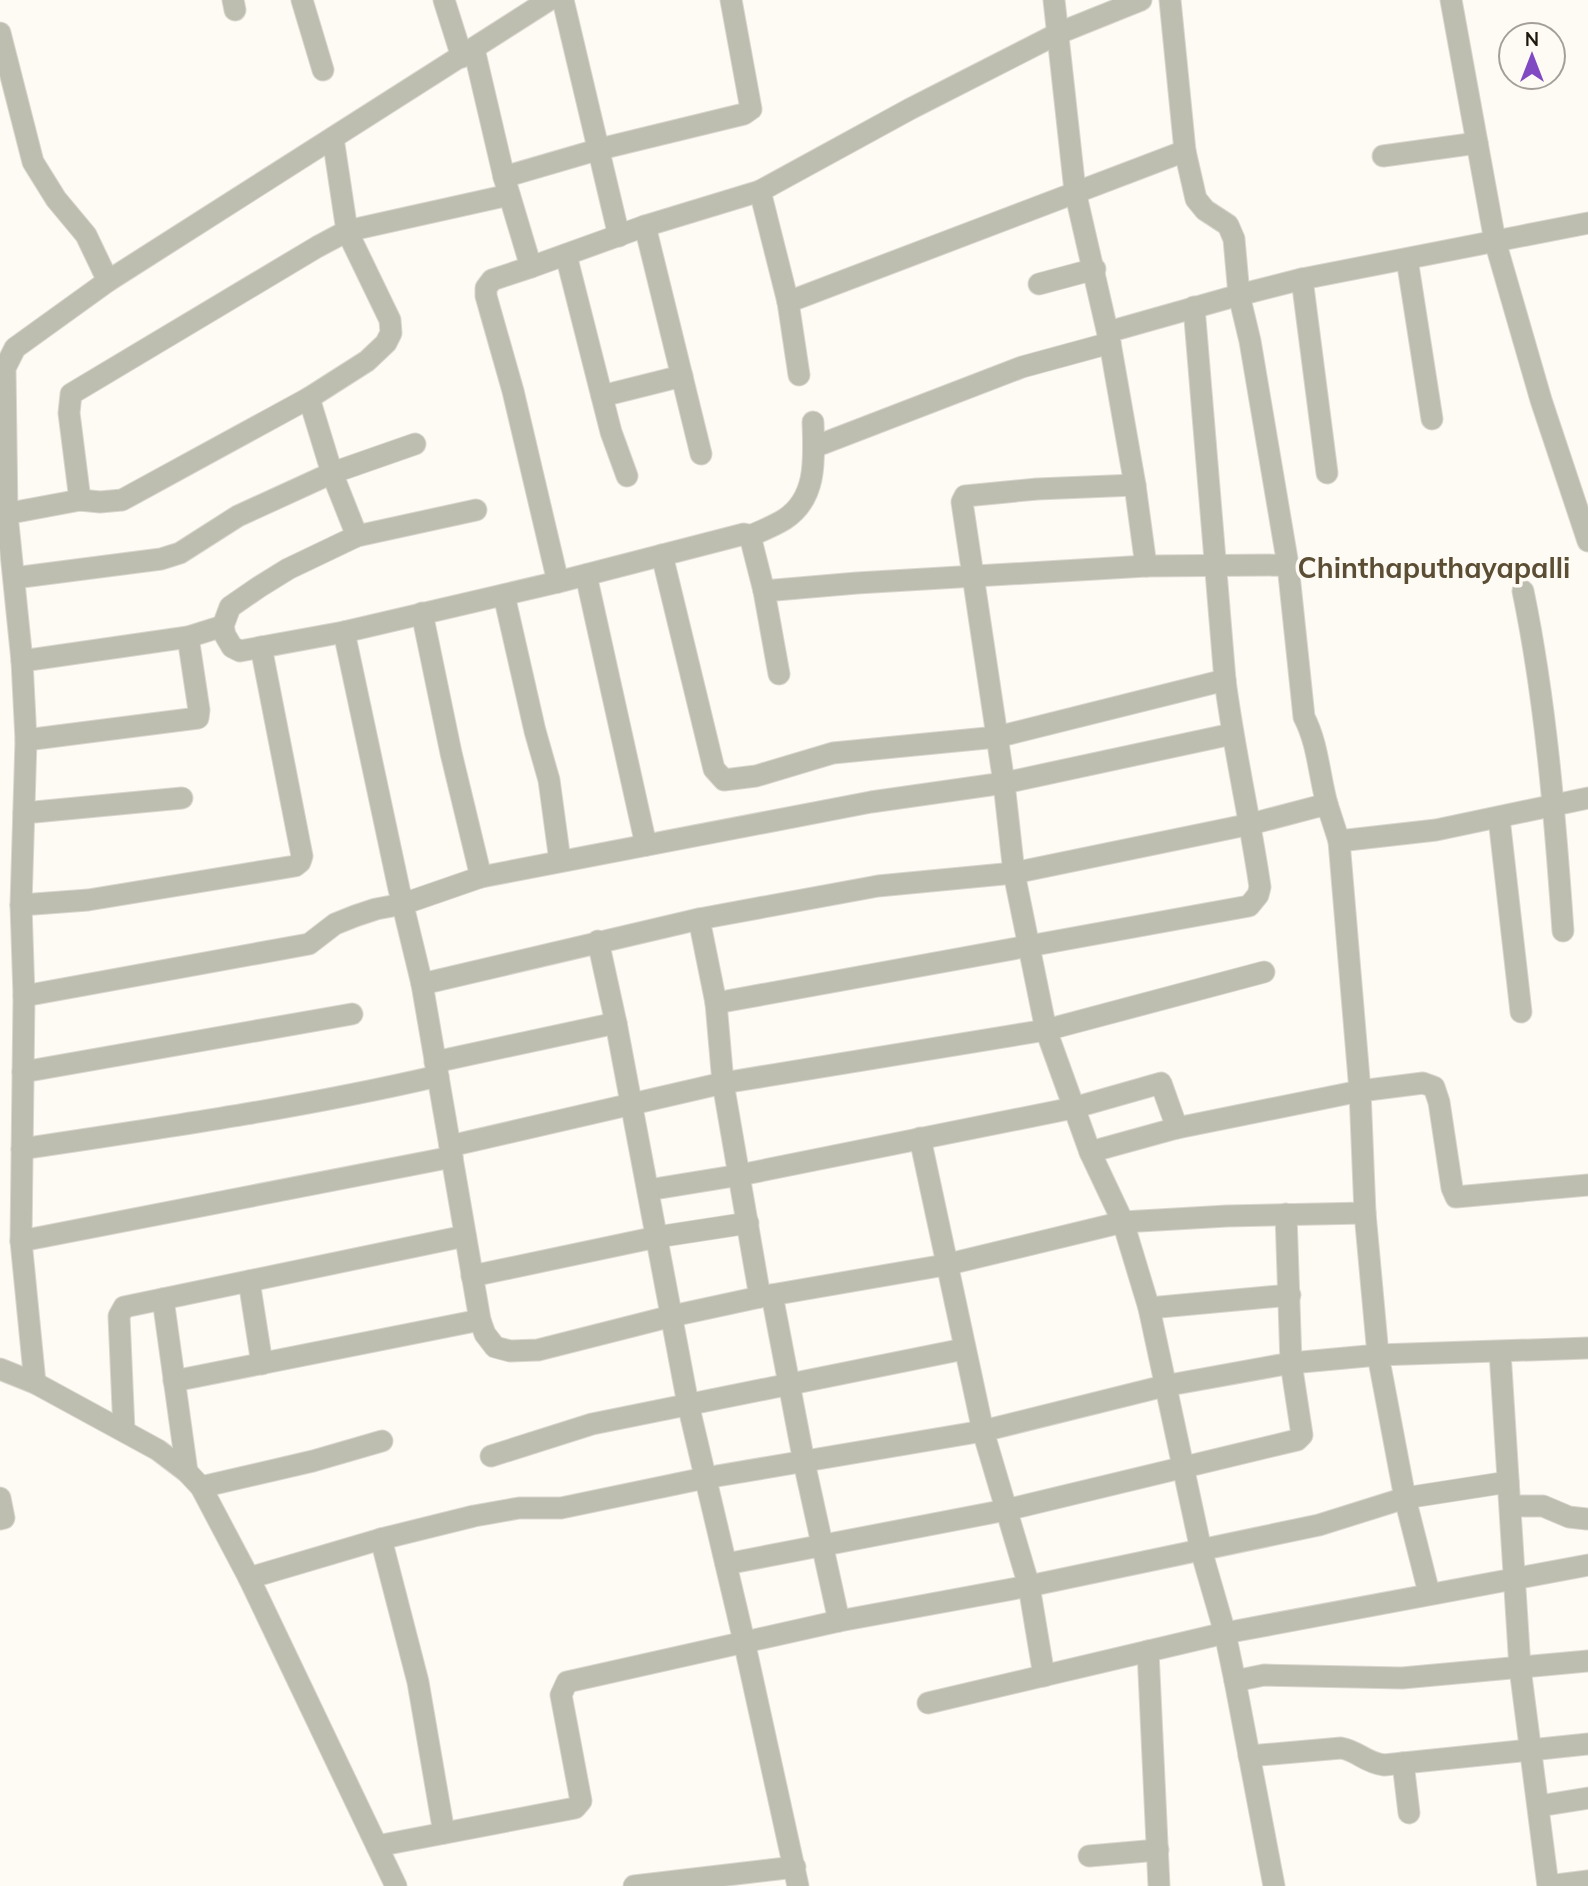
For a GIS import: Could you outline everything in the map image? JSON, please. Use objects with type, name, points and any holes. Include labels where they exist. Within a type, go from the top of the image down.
[{"type":"street","points":[[302,0],[323,70]]},
{"type":"street","points":[[444,0],[468,53],[531,267]]},
{"type":"street","points":[[35,1382],[21,1241],[24,996],[21,905],[26,740],[22,661],[4,514],[5,368],[15,348],[108,281],[549,0]]},
{"type":"street","points":[[564,0],[618,236]]},
{"type":"street","points":[[80,500],[69,413],[71,394],[307,253],[347,231],[507,186],[600,149],[744,114],[751,109],[731,0]]},
{"type":"street","points":[[1054,0],[1075,191],[1109,337],[1146,566]]},
{"type":"street","points":[[558,582],[513,391],[486,296],[486,288],[492,280],[645,226],[760,191],[1059,33],[1141,0]]},
{"type":"street","points":[[1170,0],[1185,151],[1196,199],[1205,210],[1228,225],[1234,239],[1239,295],[1250,341],[1288,565],[1304,718],[1314,737],[1319,774],[1339,841],[1360,1091],[1365,1213],[1378,1355],[1405,1498],[1429,1593]]},
{"type":"street","points":[[1451,0],[1495,241],[1541,400],[1588,541]]},
{"type":"street","points":[[0,33],[33,162],[56,199],[86,235],[108,281]]},
{"type":"street","points":[[4,514],[80,500],[122,500],[309,398],[367,361],[386,343],[391,333],[390,320],[347,231],[333,138]]},
{"type":"street","points":[[1383,156],[1477,143]]},
{"type":"street","points":[[788,302],[1185,151]]},
{"type":"street","points":[[760,191],[788,302],[799,375]]},
{"type":"street","points":[[645,226],[701,454]]},
{"type":"street","points":[[814,447],[1022,367],[1194,307],[1302,279],[1495,241],[1586,230]]},
{"type":"street","points":[[566,255],[602,396],[626,476]]},
{"type":"street","points":[[1407,259],[1432,419]]},
{"type":"street","points":[[1039,284],[1095,269]]},
{"type":"street","points":[[1302,279],[1327,473]]},
{"type":"street","points":[[716,1003],[1249,906],[1258,895],[1260,887],[1251,824],[1232,734],[1225,680],[1194,307]]},
{"type":"street","points":[[602,396],[682,376]]},
{"type":"street","points":[[309,398],[332,473],[357,536]]},
{"type":"street","points":[[750,537],[787,518],[805,499],[810,488],[814,447],[813,422]]},
{"type":"street","points":[[14,579],[161,559],[180,553],[238,516],[332,473],[415,444]]},
{"type":"street","points":[[1135,485],[1037,489],[965,496],[962,502],[1004,783],[1014,873],[1046,1030],[1090,1152],[1123,1222],[1149,1308],[1201,1550],[1225,1633],[1274,1886]]},
{"type":"street","points":[[476,510],[357,536],[288,569],[229,607],[223,626],[225,635],[232,647],[240,651],[344,632],[558,582],[744,534],[750,537],[764,591],[779,674]]},
{"type":"street","points":[[662,555],[715,769],[724,780],[756,776],[833,753],[997,737],[1225,680]]},
{"type":"street","points":[[764,591],[1146,566],[1288,565]]},
{"type":"street","points":[[586,575],[646,845]]},
{"type":"street","points":[[1523,591],[1530,624],[1554,807],[1563,931]]},
{"type":"street","points":[[504,595],[535,732],[549,780],[560,861]]},
{"type":"street","points":[[422,613],[451,753],[481,877]]},
{"type":"street","points":[[22,661],[188,637],[223,626]]},
{"type":"street","points":[[344,632],[422,984],[480,1320],[485,1334],[495,1347],[510,1351],[538,1350],[672,1316],[766,1296],[945,1265],[1123,1222],[1365,1213]]},
{"type":"street","points":[[26,740],[198,718],[188,637]]},
{"type":"street","points":[[21,905],[88,900],[295,866],[300,862],[302,856],[261,647]]},
{"type":"street","points":[[24,996],[309,944],[335,924],[481,877],[871,802],[1004,783],[1232,734]]},
{"type":"street","points":[[24,813],[182,798]]},
{"type":"street","points":[[1339,841],[1436,830],[1588,798]]},
{"type":"street","points":[[422,984],[699,919],[878,886],[1014,873],[1251,824],[1327,804]]},
{"type":"street","points":[[1499,818],[1521,1012]]},
{"type":"street","points":[[699,919],[716,1003],[723,1083],[748,1223],[789,1385],[838,1621]]},
{"type":"street","points":[[598,941],[688,1404],[797,1876],[634,1886]]},
{"type":"street","points":[[21,1241],[451,1151],[723,1083],[1046,1030],[1264,972]]},
{"type":"street","points":[[23,1072],[352,1014]]},
{"type":"street","points":[[22,1149],[192,1124],[367,1092],[436,1069],[616,1023]]},
{"type":"street","points":[[648,1190],[740,1175],[1073,1108],[1161,1083],[1177,1128]]},
{"type":"street","points":[[1090,1152],[1177,1128],[1360,1091],[1423,1083],[1434,1087],[1439,1102],[1452,1188],[1456,1197],[1588,1185]]},
{"type":"street","points":[[920,1138],[945,1265],[983,1432],[1029,1586],[1044,1676]]},
{"type":"street","points":[[726,1564],[1006,1510],[1297,1440],[1301,1435],[1292,1363],[1286,1214]]},
{"type":"street","points":[[472,1276],[657,1237],[748,1223]]},
{"type":"street","points":[[124,1432],[120,1311],[124,1307],[465,1236]]},
{"type":"street","points":[[249,1281],[262,1364]]},
{"type":"street","points":[[1149,1308],[1290,1295]]},
{"type":"street","points":[[163,1299],[174,1381],[194,1479],[249,1578],[396,1886]]},
{"type":"street","points":[[174,1381],[480,1320]]},
{"type":"street","points":[[249,1578],[381,1539],[474,1516],[519,1507],[561,1508],[705,1478],[983,1432],[1164,1387],[1292,1363],[1378,1355],[1588,1348]]},
{"type":"street","points":[[491,1455],[593,1424],[964,1349]]},
{"type":"street","points":[[1500,1352],[1520,1668],[1548,1886],[1588,1881]]},
{"type":"street","points":[[0,1368],[35,1382],[158,1450],[194,1479],[313,1461],[382,1441]]},
{"type":"street","points":[[377,1846],[575,1808],[581,1801],[561,1695],[567,1682],[838,1621],[1029,1586],[1319,1525],[1405,1498],[1508,1482]]},
{"type":"street","points":[[0,1499],[4,1518],[0,1520]]},
{"type":"street","points":[[1511,1506],[1544,1506],[1569,1517],[1587,1519]]},
{"type":"street","points":[[381,1539],[418,1682],[444,1833]]},
{"type":"street","points":[[928,1703],[1225,1633],[1588,1565]]},
{"type":"street","points":[[1148,1651],[1159,1886]]},
{"type":"street","points":[[1235,1681],[1264,1675],[1402,1678],[1588,1661]]},
{"type":"street","points":[[1250,1756],[1341,1748],[1351,1750],[1371,1764],[1403,1763],[1588,1744]]},
{"type":"street","points":[[1403,1763],[1409,1813]]},
{"type":"street","points":[[1539,1806],[1588,1798]]},
{"type":"street","points":[[1089,1856],[1158,1850]]},
{"type":"district","name":"Chinthaputhayapalli","points":[[1434,568]]}]
